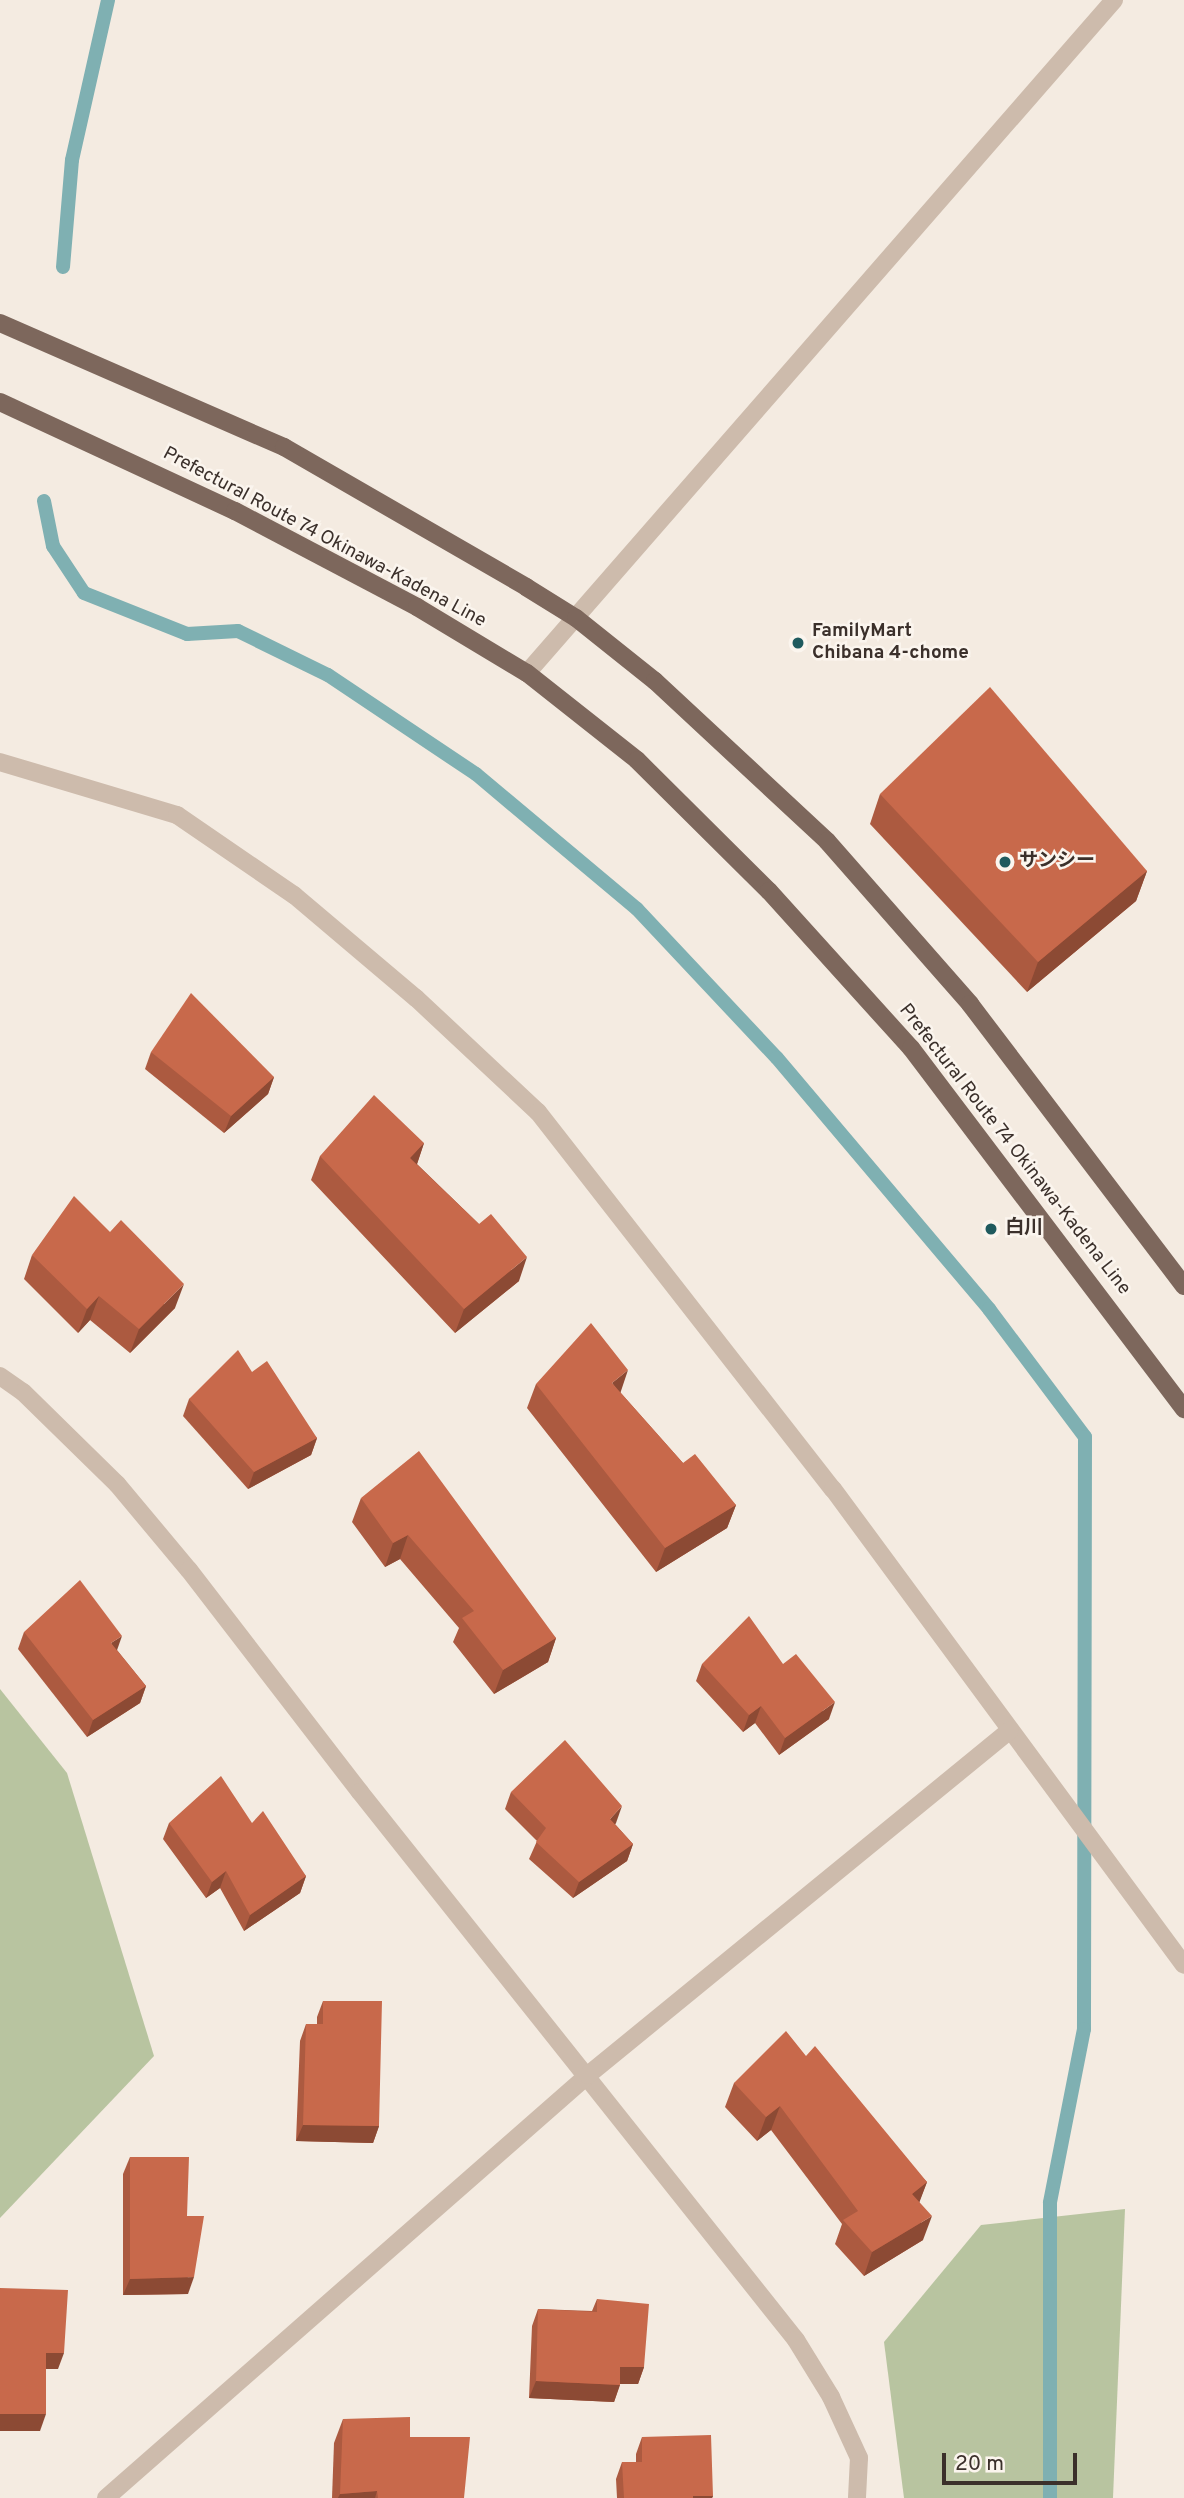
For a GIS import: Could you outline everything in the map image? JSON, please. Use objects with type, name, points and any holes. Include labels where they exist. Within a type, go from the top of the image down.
[{"type":"main road","points":[[0,323],[284,447],[576,618],[655,681],[827,841],[970,1004],[1184,1286]]},
{"type":"main road","name":"Prefectural Route 74 Okinawa-Kadena Line","points":[[0,402],[235,511],[417,607],[527,673],[637,760],[769,891],[911,1048],[1184,1409]]},
{"type":"street","points":[[527,673],[1114,0]]},
{"type":"street","points":[[0,762],[177,815],[294,895],[416,998],[538,1112],[832,1489],[1184,1965]]},
{"type":"street","points":[[0,1376],[23,1392],[117,1484],[796,2340],[831,2397],[859,2458],[857,2498]]},
{"type":"street","points":[[106,2498],[588,2075],[1009,1731]]},
{"type":"green space","points":[[0,1689],[67,1773],[154,2056],[0,2218]]},
{"type":"green space","points":[[1125,2209],[1113,2498],[904,2498],[884,2342],[981,2225]]},
{"type":"building","name":"サンシー","points":[[990,687],[1147,871],[1038,962],[880,794]]},
{"type":"building","points":[[191,993],[274,1077],[231,1116],[151,1052]]},
{"type":"building","points":[[374,1095],[424,1143],[410,1158],[479,1224],[491,1214],[527,1257],[464,1309],[320,1156]]},
{"type":"building","points":[[74,1196],[110,1232],[121,1220],[184,1284],[139,1329],[99,1296],[87,1309],[32,1255]]},
{"type":"building","points":[[591,1323],[628,1370],[612,1383],[683,1463],[695,1454],[736,1505],[665,1548],[536,1384]]},
{"type":"building","points":[[238,1350],[252,1372],[267,1361],[317,1438],[254,1472],[189,1399]]},
{"type":"building","points":[[419,1451],[556,1638],[503,1670],[462,1618],[474,1611],[408,1535],[393,1543],[361,1498]]},
{"type":"building","points":[[80,1580],[122,1636],[111,1643],[146,1686],[93,1720],[24,1632]]},
{"type":"building","points":[[749,1616],[783,1664],[796,1654],[835,1702],[785,1738],[761,1706],[749,1715],[702,1664]]},
{"type":"building","points":[[565,1740],[622,1806],[610,1819],[633,1844],[579,1882],[536,1842],[546,1828],[511,1792]]},
{"type":"building","points":[[221,1776],[252,1823],[263,1811],[306,1876],[250,1915],[226,1871],[212,1882],[169,1823]]},
{"type":"building","points":[[323,2001],[382,2001],[379,2126],[303,2125],[306,2024],[323,2024]]},
{"type":"building","points":[[786,2031],[806,2056],[815,2046],[927,2182],[912,2194],[932,2216],[872,2252],[843,2220],[858,2211],[780,2106],[766,2117],[734,2083]]},
{"type":"building","points":[[130,2157],[189,2157],[187,2216],[204,2216],[194,2277],[130,2279]]},
{"type":"building","points":[[0,2288],[68,2290],[64,2353],[46,2353],[46,2414],[0,2414]]},
{"type":"building","points":[[597,2299],[649,2304],[644,2367],[620,2367],[620,2385],[536,2381],[538,2309],[597,2312]]},
{"type":"building","points":[[410,2417],[410,2437],[470,2437],[464,2498],[378,2498],[377,2491],[340,2494],[343,2419]]},
{"type":"building","points":[[711,2435],[713,2496],[624,2498],[622,2462],[642,2462],[642,2437]]},
{"type":"waterway","points":[[63,267],[72,160],[108,0]]},
{"type":"waterway","points":[[44,501],[53,546],[84,593],[187,634],[238,631],[328,675],[476,774],[637,909],[777,1058],[989,1309],[1085,1437],[1084,2029],[1050,2203],[1050,2498]]},
{"type":"place","name":"FamilyMart Chibana 4-chome","points":[[798,643]]},
{"type":"place","name":"サンシー","points":[[1005,862]]},
{"type":"place","name":"白川","points":[[991,1229]]}]
